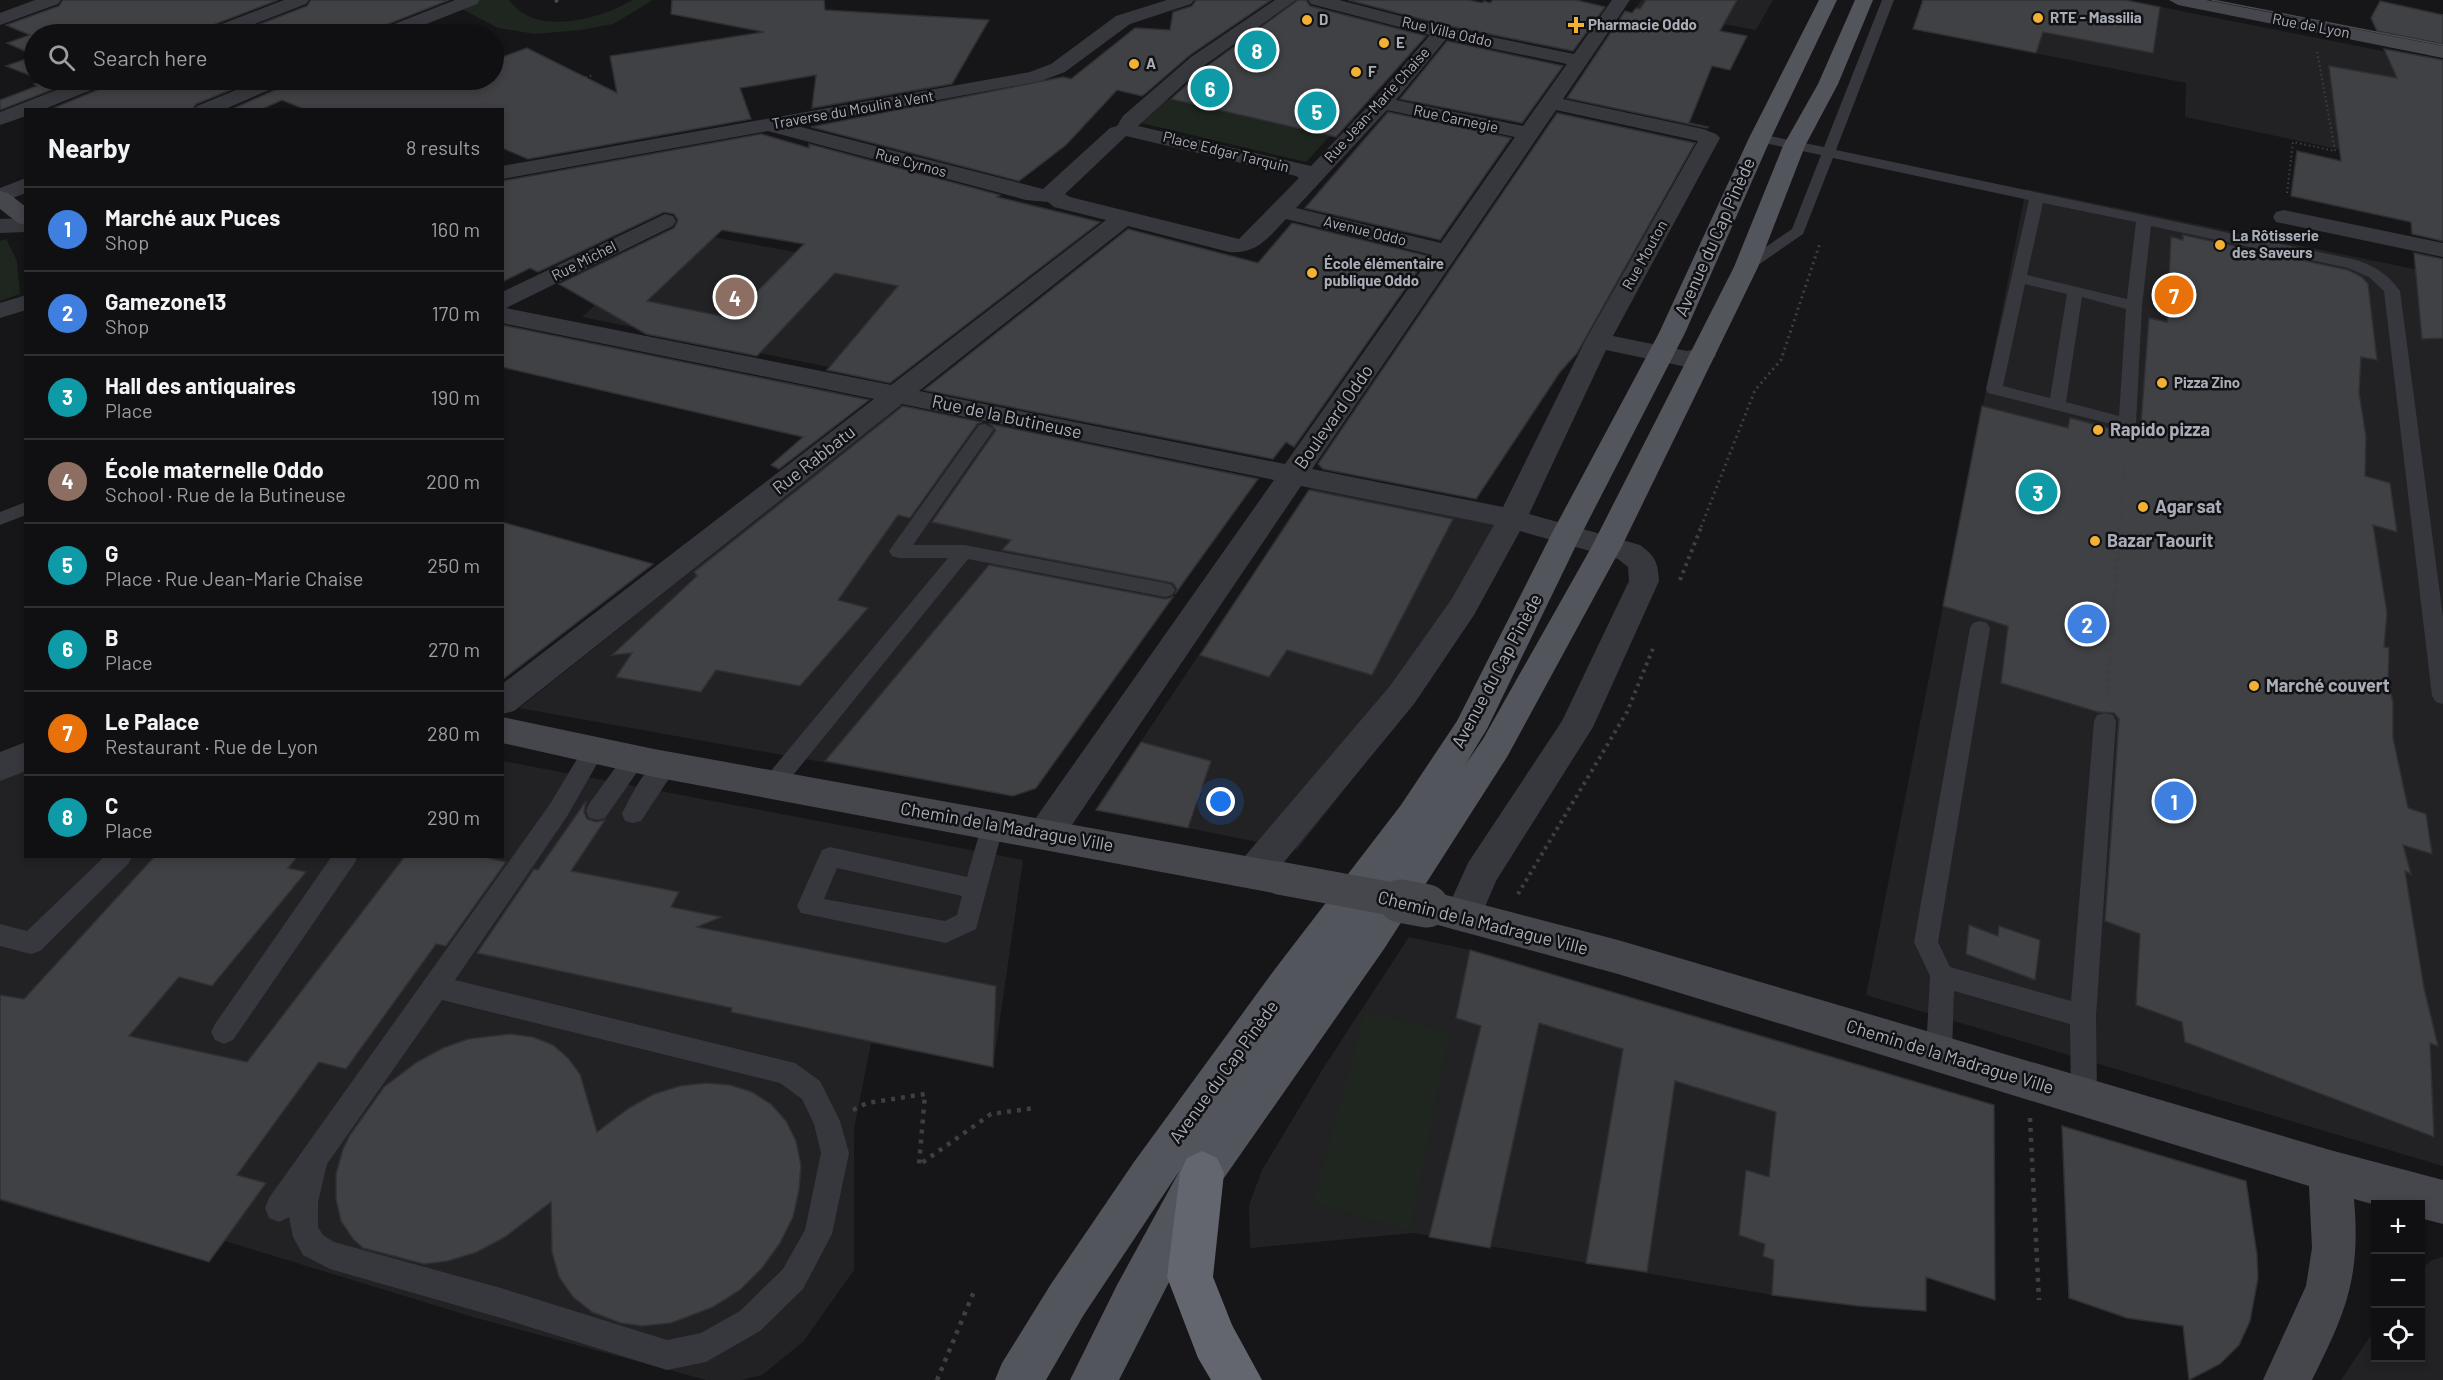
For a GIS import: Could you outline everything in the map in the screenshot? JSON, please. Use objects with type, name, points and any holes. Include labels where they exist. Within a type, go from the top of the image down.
[{"type":"highway","points":[[1202,1173],[1190,1276],[1215,1341],[1238,1380]]},
{"type":"main road","name":"Avenue du Cap Pinède","points":[[1018,1380],[1067,1300],[1149,1177],[1289,981],[1414,814],[1470,729],[1567,533],[1660,355],[1760,138],[1828,0]]},
{"type":"main road","name":"Avenue du Cap Pinède","points":[[1094,1380],[1202,1173],[1370,937],[1495,748],[1607,546],[1746,267],[1794,146],[1828,84],[1864,0]]},
{"type":"street","points":[[0,18],[52,0]]},
{"type":"street","points":[[239,24],[300,0]]},
{"type":"street","points":[[411,24],[471,0]]},
{"type":"street","name":"Traverse du Moulin à Vent","points":[[504,173],[1034,77],[1058,68],[1108,29],[1123,21],[1185,0]]},
{"type":"street","points":[[1053,196],[1054,189],[1117,132],[1126,130],[1130,120],[1198,61],[1287,0]]},
{"type":"street","name":"Rue Villa Oddo","points":[[1317,0],[1442,32],[1578,61]]},
{"type":"street","name":"Rue de Lyon","points":[[2178,0],[2443,52]]},
{"type":"street","name":"Rue de Lyon","points":[[2256,0],[2443,36]]},
{"type":"street","name":"Boulevard Oddo","points":[[1046,833],[1551,103],[1612,2]]},
{"type":"street","name":"Rue Jean-Marie Chaise","points":[[1312,178],[1382,103],[1442,32]]},
{"type":"street","points":[[28,108],[74,90]]},
{"type":"street","points":[[209,108],[252,90]]},
{"type":"street","name":"Rue Carnegie","points":[[1382,103],[1529,134]]},
{"type":"street","name":"Rue Mouton","points":[[1266,875],[1402,695],[1463,607],[1512,519],[1598,341],[1709,138],[1551,103]]},
{"type":"street","points":[[0,119],[24,110]]},
{"type":"street","name":"Rue Cyrnos","points":[[769,125],[1034,195],[1053,196]]},
{"type":"street","name":"Place Edgar Tarquin","points":[[1053,196],[1062,202],[1229,245],[1243,246],[1253,240],[1312,178],[1304,171],[1126,130]]},
{"type":"street","points":[[24,186],[0,197],[24,216]]},
{"type":"street","name":"Avenue Oddo","points":[[1282,211],[1449,252]]},
{"type":"street","name":"Rue Rabbatu","points":[[504,700],[1125,217]]},
{"type":"street","points":[[2284,217],[2443,250]]},
{"type":"street","name":"Rue Michel","points":[[504,301],[665,220]]},
{"type":"street","points":[[0,226],[24,225]]},
{"type":"street","points":[[0,311],[24,303]]},
{"type":"street","name":"Rue de la Butineuse","points":[[504,315],[1512,519],[1629,552],[1643,563],[1644,581],[1576,728],[1481,874],[1463,916]]},
{"type":"street","points":[[1598,341],[1687,359],[1702,355]]},
{"type":"street","name":"Chemin de la Madrague Ville","points":[[504,730],[650,762],[1046,833],[1463,916],[1618,957],[2330,1171],[2443,1202]]},
{"type":"street","points":[[0,767],[24,756]]},
{"type":"street","points":[[2287,1380],[2311,1330],[2332,1275],[2335,1230],[2330,1171]]},
{"type":"lane","name":"Avenue du Cap Pinède","points":[[1746,267],[1798,231],[1888,0]]},
{"type":"lane","points":[[1760,138],[2352,264],[2371,271],[2386,282],[2392,291],[2443,696]]},
{"type":"lane","points":[[2037,197],[1994,389],[2127,423],[2134,306],[2144,220]]},
{"type":"lane","points":[[2019,278],[2134,306]]},
{"type":"lane","points":[[2057,406],[2075,291]]},
{"type":"lane","points":[[985,429],[899,551],[964,552],[1165,590]]},
{"type":"lane","points":[[0,519],[24,509]]},
{"type":"lane","points":[[772,784],[964,552]]},
{"type":"lane","points":[[1939,1052],[1942,976],[1926,942],[1980,628]]},
{"type":"lane","points":[[2084,1097],[2083,1016],[2105,721]]},
{"type":"lane","points":[[279,1208],[558,811],[594,750]]},
{"type":"lane","points":[[597,811],[650,762]]},
{"type":"lane","points":[[633,814],[648,789],[650,762]]},
{"type":"lane","points":[[976,889],[830,857],[809,906],[946,933],[967,922],[976,889],[993,824]]},
{"type":"lane","points":[[0,934],[31,943],[119,858]]},
{"type":"lane","points":[[224,1032],[344,858]]},
{"type":"lane","points":[[1942,976],[2083,1016]]},
{"type":"lane","points":[[315,1157],[305,1189],[303,1225],[311,1244],[330,1255],[501,1303],[667,1355],[706,1347],[750,1322],[793,1279],[818,1234],[835,1153],[827,1120],[811,1090],[786,1072],[436,987]]},
{"type":"path","points":[[2284,217],[2292,142],[2335,151],[2317,49]]},
{"type":"path","points":[[1198,61],[1343,92]]},
{"type":"path","points":[[498,108],[593,75]]},
{"type":"path","points":[[1676,591],[1755,390],[1780,360],[1821,242]]},
{"type":"path","points":[[2105,721],[2127,423]]},
{"type":"path","points":[[1463,916],[1574,805],[1627,712],[1658,635]]},
{"type":"path","points":[[867,1103],[925,1094],[919,1166],[991,1114],[1035,1108]]},
{"type":"path","points":[[2030,1116],[2039,1300]]},
{"type":"path","points":[[938,1380],[975,1289]]},
{"type":"shaded area","points":[[480,0],[509,0],[531,17],[558,22],[600,14],[634,0],[653,0],[613,24],[581,30],[535,34],[504,29],[504,24],[490,24],[460,8]]},
{"type":"shaded area","points":[[1641,0],[1773,0],[1756,30],[1636,8]]},
{"type":"shaded area","points":[[1923,0],[2126,0],[2443,63],[2443,171],[2185,117],[2186,83],[1913,29]]},
{"type":"shaded area","points":[[1168,99],[1330,136],[1306,162],[1141,123]]},
{"type":"shaded area","points":[[2026,189],[2443,275],[2443,1166],[1866,995]]},
{"type":"shaded area","points":[[678,231],[818,256],[827,272],[898,286],[829,367],[582,317],[595,305],[567,289]]},
{"type":"shaded area","points":[[6,239],[17,261],[20,294],[0,301],[0,241]]},
{"type":"shaded area","points":[[900,405],[1258,478],[1036,788],[1013,796],[519,708]]},
{"type":"shaded area","points":[[1311,488],[1517,529],[1413,702],[1297,850],[1188,828],[1202,793],[1119,774]]},
{"type":"shaded area","points":[[504,761],[1023,860],[993,1067],[871,1043],[854,1129],[854,1270],[803,1342],[762,1375],[742,1380],[706,1380],[473,1317],[225,1241],[209,1262],[0,1201],[0,777],[24,765],[24,858],[504,858]]},
{"type":"shaded area","points":[[1409,937],[1470,950],[1792,1044],[1772,1295],[1414,1233],[1250,1248],[1249,1205],[1262,1170],[1324,1067]]},
{"type":"shaded area","points":[[1365,1011],[1450,1033],[1410,1231],[1313,1203]]},
{"type":"shaded area","points":[[2443,1257],[2443,1380],[2341,1380],[2371,1335],[2371,1362],[2425,1362],[2425,1266],[2432,1260]]},
{"type":"building","points":[[63,0],[278,0],[215,24],[24,24],[24,32],[6,25],[59,6]]},
{"type":"building","points":[[311,0],[449,0],[388,24],[260,24],[307,6]]},
{"type":"building","points":[[672,0],[824,0],[825,10],[989,20],[952,84],[812,108],[816,75],[740,88],[751,119],[528,159],[504,149],[504,108],[301,108],[282,100],[264,108],[234,108],[275,90],[504,90],[504,56],[527,48],[617,93],[610,56],[764,32],[671,14]]},
{"type":"building","points":[[1196,0],[1271,0],[1190,55],[1142,96],[1117,90],[1066,145],[1019,181],[811,127],[1063,77],[1071,79],[1135,28],[1170,30],[1173,12],[1192,6]]},
{"type":"building","points":[[1298,0],[1306,0],[1310,6],[1426,36],[1336,137],[1171,99],[1206,67]]},
{"type":"building","points":[[1348,0],[1468,0],[1490,3],[1493,0],[1576,0],[1605,7],[1573,51],[1444,25]]},
{"type":"building","points":[[1646,0],[1737,0],[1720,31],[1747,36],[1730,70],[1712,66],[1689,123],[1707,128],[1567,98],[1625,11],[1632,13],[1636,8],[1640,9]]},
{"type":"building","name":"RTE - Massilia","points":[[1923,0],[2125,0],[2160,7],[2153,53],[2043,32],[2036,53],[1913,29]]},
{"type":"building","points":[[2380,1],[2443,15],[2443,44],[2377,31],[2371,18]]},
{"type":"building","points":[[24,37],[24,51],[7,43]]},
{"type":"building","points":[[1447,41],[1563,66],[1522,123],[1400,99]]},
{"type":"building","points":[[2384,49],[2443,60],[2443,241],[2412,234],[2411,222],[2291,196],[2297,151],[2341,161],[2329,66],[2397,78]]},
{"type":"building","points":[[24,60],[24,73],[6,66]]},
{"type":"building","points":[[26,90],[51,90],[0,110],[0,100]]},
{"type":"building","points":[[97,90],[230,90],[196,104],[193,108],[54,108]]},
{"type":"building","points":[[1388,112],[1511,138],[1440,240],[1305,208]]},
{"type":"building","points":[[1557,113],[1695,143],[1577,353],[1560,372],[1476,499],[1323,469],[1318,464]]},
{"type":"building","points":[[761,134],[809,148],[809,144],[1000,195],[997,197],[1100,222],[890,383],[827,370],[898,286],[835,273],[757,356],[646,334],[559,284],[674,228],[678,220],[674,214],[664,212],[538,272],[530,268],[504,281],[504,181]],"holes":[[[722,230],[804,244],[731,318],[647,301]]]},
{"type":"building","points":[[1292,223],[1428,256],[1294,447],[1286,442],[1273,459],[924,390],[1128,229],[1258,263]]},
{"type":"building","name":"Marché couvert","points":[[2183,235],[2348,270],[2362,277],[2368,284],[2377,360],[2361,357],[2359,392],[2366,437],[2365,476],[2390,483],[2397,532],[2373,525],[2387,613],[2384,647],[2389,648],[2388,683],[2393,702],[2393,738],[2408,808],[2426,814],[2432,854],[2403,845],[2411,874],[2405,871],[2424,988],[2438,1046],[2430,1043],[2434,1137],[2185,1042],[2182,1022],[2136,1005],[2140,934],[2105,921],[2119,719],[2114,713],[2098,712],[2001,683],[2008,626],[1943,606],[1982,406],[2068,428],[2070,418],[2140,436],[2149,318],[2167,322],[2171,237],[2183,240]]},
{"type":"building","points":[[2414,253],[2443,259],[2443,338],[2422,339]]},
{"type":"building","points":[[504,325],[869,400],[779,469],[771,465],[803,437],[504,367]]},
{"type":"building","points":[[903,406],[981,422],[977,424],[910,518],[898,515],[838,600],[868,608],[800,686],[716,670],[701,692],[616,677],[632,653],[612,655],[697,576],[694,572]]},
{"type":"building","points":[[990,424],[1258,479],[1175,594],[1177,589],[1173,583],[1002,550],[1011,540],[932,522],[996,430]]},
{"type":"building","points":[[1309,490],[1453,519],[1372,675],[1287,650],[1269,677],[1200,655]]},
{"type":"building","points":[[504,523],[653,564],[504,678]]},
{"type":"building","points":[[989,565],[1165,599],[1173,597],[1036,788],[1013,796],[825,761]]},
{"type":"building","points":[[1141,742],[1211,761],[1188,828],[1096,810]]},
{"type":"building","points":[[586,801],[584,812],[587,819],[596,822],[605,820],[571,871],[679,892],[671,907],[721,917],[697,927],[996,986],[993,1067],[731,1012],[732,1008],[477,953],[534,869],[538,870]]},
{"type":"building","points":[[153,858],[296,858],[288,868],[306,872],[212,986],[179,977],[129,1036],[247,1062],[403,858],[489,858],[506,862],[446,946],[436,944],[346,1069],[319,1062],[237,1175],[266,1183],[209,1262],[0,1199],[0,995],[24,999]]},
{"type":"building","points":[[1969,925],[1998,936],[1999,926],[2040,940],[2035,980],[1966,954]]},
{"type":"building","points":[[1470,950],[1994,1105],[1995,1300],[1926,1277],[1926,1311],[1858,1306],[1772,1295],[1774,1260],[1763,1256],[1765,1244],[1739,1235],[1746,1170],[1769,1177],[1776,1112],[1675,1081],[1647,1272],[1586,1263],[1623,1049],[1539,1023],[1490,1248],[1429,1237],[1481,1026],[1456,1018]]},
{"type":"building","points":[[510,1034],[533,1037],[553,1045],[568,1058],[580,1074],[597,1132],[629,1108],[654,1094],[680,1086],[706,1083],[730,1085],[752,1092],[771,1104],[786,1121],[796,1141],[801,1165],[799,1190],[793,1217],[780,1243],[762,1268],[740,1290],[713,1307],[671,1323],[642,1326],[621,1323],[592,1312],[573,1297],[559,1277],[552,1252],[551,1202],[505,1237],[477,1252],[448,1261],[424,1264],[363,1248],[353,1239],[341,1221],[336,1199],[336,1174],[343,1149],[350,1135],[384,1087],[417,1062],[443,1048],[468,1039]]},
{"type":"building","points":[[2062,1126],[2246,1181],[2257,1255],[2258,1278],[2250,1321],[2239,1345],[2220,1364],[2189,1380],[2183,1326],[2127,1318],[2069,1298]]},
{"type":"tram line","points":[[2212,0],[2443,45]]},
{"type":"place","name":"RTE - Massilia","points":[[2038,18]]},
{"type":"place","name":"D","points":[[1307,20]]},
{"type":"place","name":"Pharmacie Oddo","points":[[1576,25]]},
{"type":"place","name":"E","points":[[1384,43]]},
{"type":"place","name":"C","points":[[1257,50]]},
{"type":"place","name":"A","points":[[1134,64]]},
{"type":"place","name":"F","points":[[1356,72]]},
{"type":"place","name":"B","points":[[1210,88]]},
{"type":"place","name":"G","points":[[1317,111]]},
{"type":"place","name":"La Rôtisserie des Saveurs","points":[[2220,245]]},
{"type":"place","name":"École élémentaire publique Oddo","points":[[1312,273]]},
{"type":"place","name":"Le Palace","points":[[2174,295]]},
{"type":"place","name":"École maternelle Oddo","points":[[735,297]]},
{"type":"place","name":"Pizza Zino","points":[[2162,383]]},
{"type":"place","name":"Rapido pizza","points":[[2098,430]]},
{"type":"place","name":"Hall des antiquaires","points":[[2038,492]]},
{"type":"place","name":"Agar sat","points":[[2143,507]]},
{"type":"place","name":"Bazar Taourit","points":[[2095,541]]},
{"type":"place","name":"Gamezone13","points":[[2087,624]]},
{"type":"place","name":"Marché couvert","points":[[2254,686]]},
{"type":"place","name":"Marché aux Puces","points":[[2174,801]]}]
